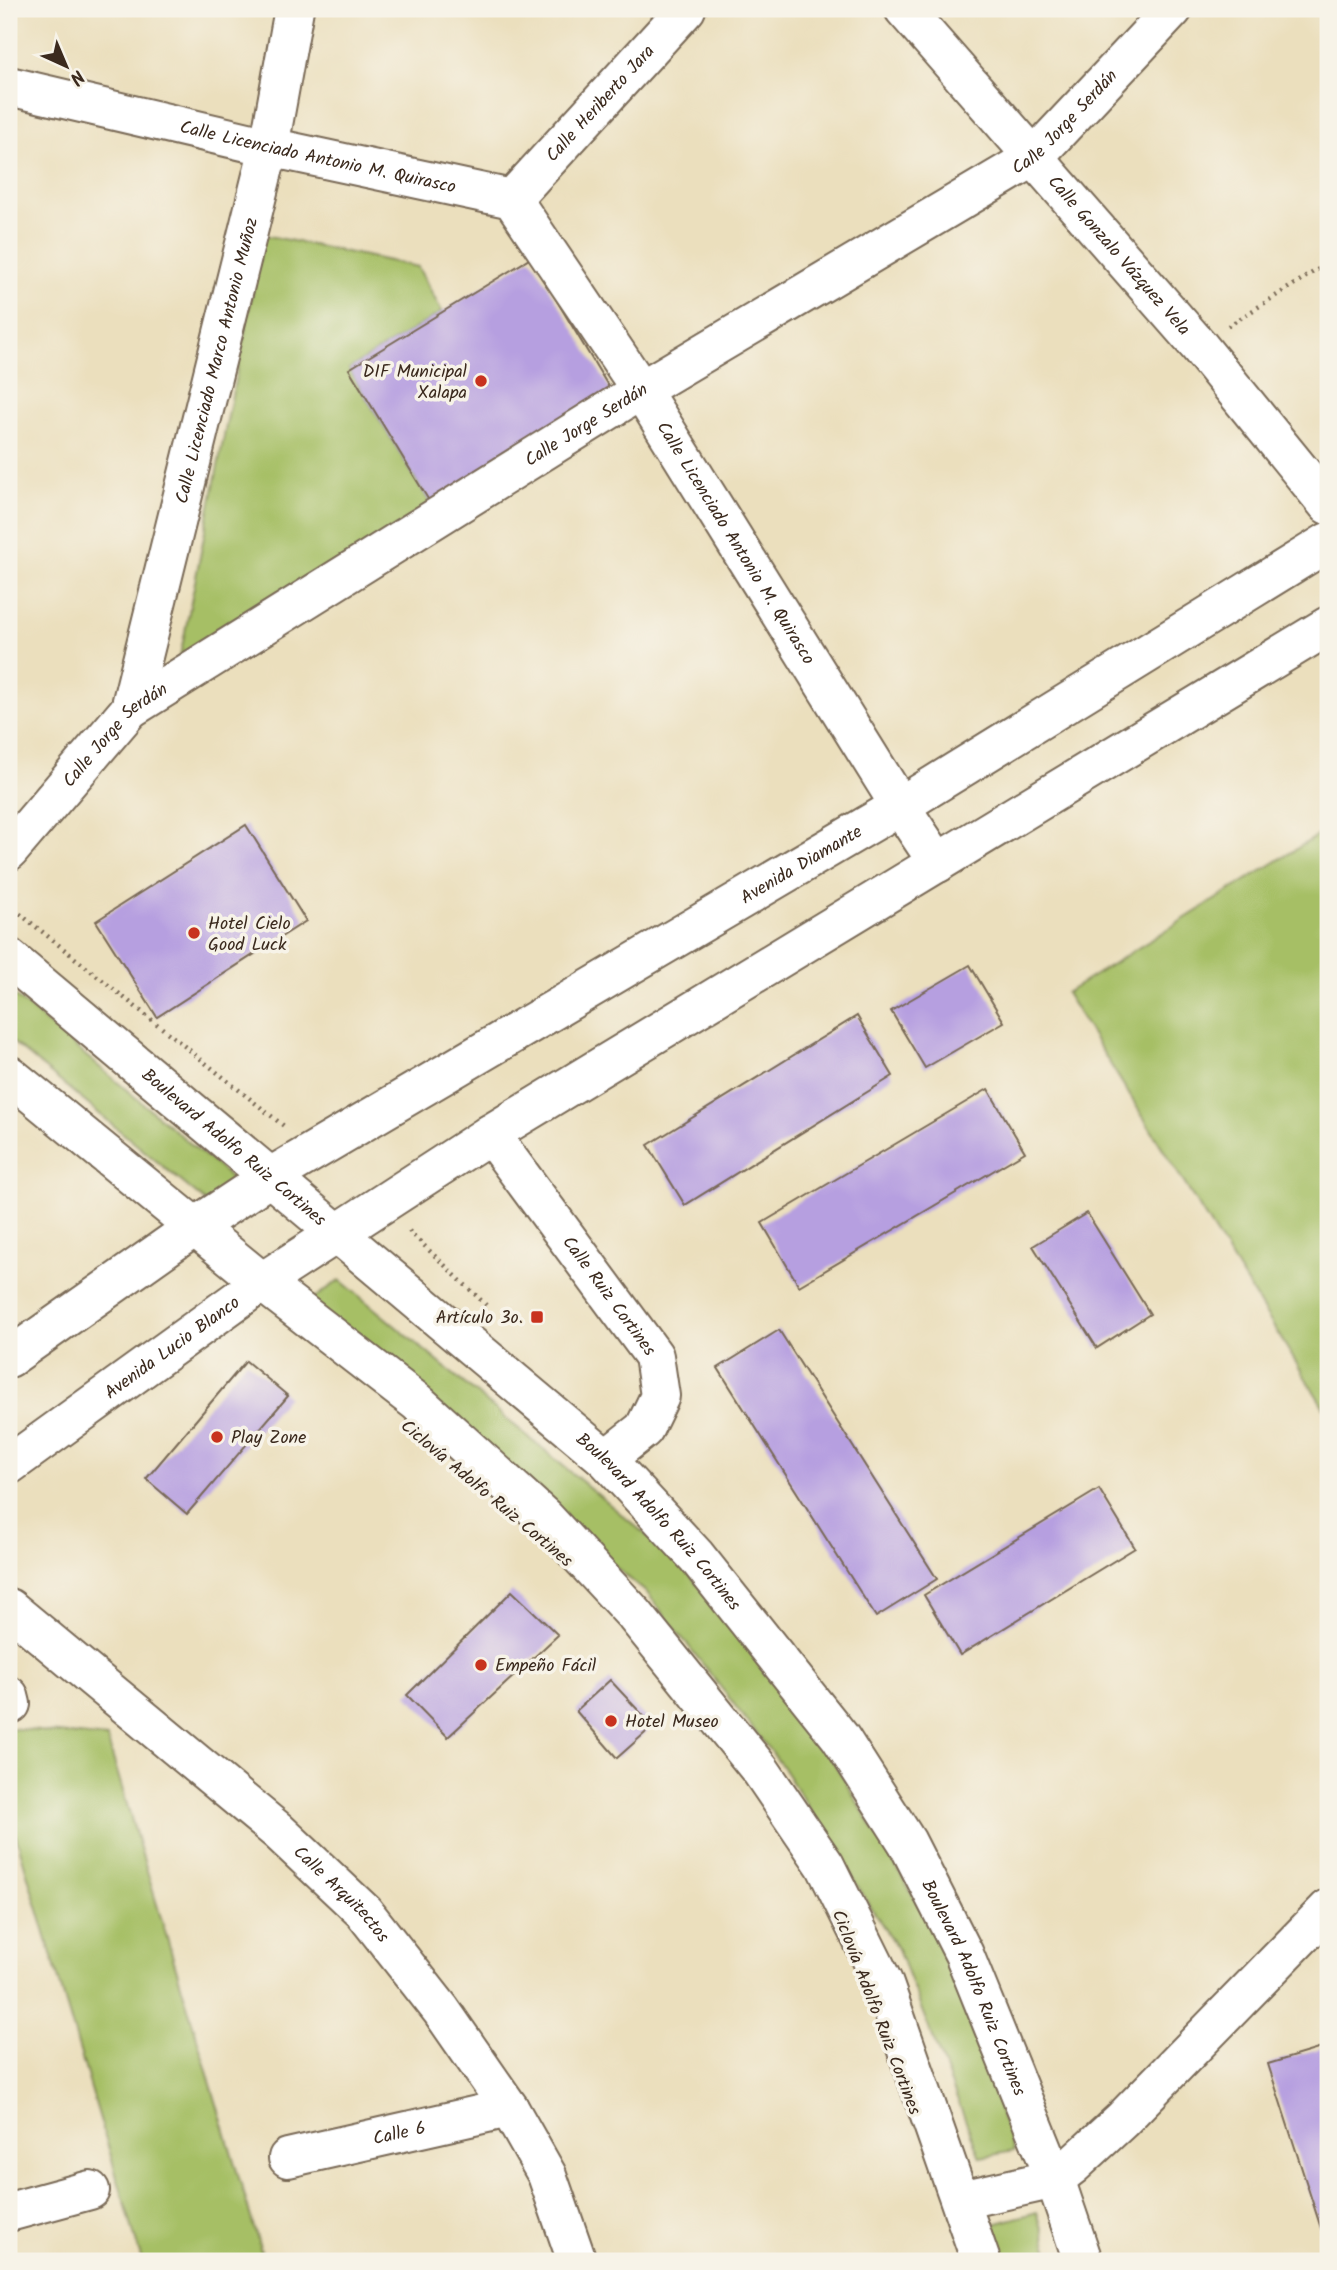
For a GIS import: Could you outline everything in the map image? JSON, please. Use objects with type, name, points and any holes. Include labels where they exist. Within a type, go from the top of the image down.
[{"type":"main road","name":"Calle Licenciado Marco Antonio Muñoz","points":[[130,709],[269,147],[294,9]]},
{"type":"main road","name":"Calle Heriberto Jara","points":[[512,199],[686,9]]},
{"type":"main road","name":"Calle Gonzalo Vázquez Vela","points":[[904,9],[1198,345],[1328,505]]},
{"type":"main road","name":"Calle Jorge Serdán","points":[[9,851],[130,709],[641,390],[1034,157],[1173,9]]},
{"type":"main road","name":"Calle Licenciado Antonio M. Quirasco","points":[[9,86],[269,147],[512,199],[641,390],[938,863]]},
{"type":"main road","name":"Avenida Diamante","points":[[270,1177],[900,806],[1328,542]]},
{"type":"main road","points":[[336,1233],[490,1134],[1328,626]]},
{"type":"main road","name":"Boulevard Adolfo Ruiz Cortines","points":[[9,958],[606,1460],[696,1556],[831,1727],[907,1842],[964,1954],[1055,2179],[1083,2261]]},
{"type":"main road","points":[[9,1075],[262,1282],[417,1402],[544,1517],[634,1614],[761,1771],[825,1865],[883,1982],[981,2261]]},
{"type":"main road","name":"Calle Ruiz Cortines","points":[[490,1134],[654,1356],[660,1396],[644,1429],[606,1460]]},
{"type":"main road","points":[[9,1358],[270,1177]]},
{"type":"main road","name":"Avenida Lucio Blanco","points":[[9,1465],[262,1282],[336,1233]]},
{"type":"main road","name":"Calle Arquitectos","points":[[9,1608],[278,1831],[364,1912],[441,2010],[509,2108],[547,2175],[577,2261]]},
{"type":"main road","points":[[961,2200],[1055,2179],[1083,2157],[1328,1909]]},
{"type":"main road","name":"Calle 6","points":[[288,2158],[509,2108]]},
{"type":"main road","points":[[9,2212],[90,2190]]},
{"type":"path","points":[[1198,345],[1328,263]]},
{"type":"green space","points":[[264,235],[418,267],[442,312],[349,369],[431,504],[177,672]]},
{"type":"green space","points":[[1328,829],[1328,1414],[1066,993]]},
{"type":"green space","points":[[9,991],[236,1182],[206,1202],[9,1039]]},
{"type":"green space","points":[[340,1280],[681,1564],[823,1744],[940,1941],[1014,2151],[980,2157],[898,1950],[782,1766],[648,1594],[301,1307]]},
{"type":"green space","points":[[9,1728],[107,1738],[264,2261],[142,2261],[9,1812]]},
{"type":"green space","points":[[1037,2212],[1052,2261],[1001,2261],[990,2225]]},
{"type":"building","name":"DIF Municipal Xalapa","points":[[531,258],[613,394],[431,504],[349,369]]},
{"type":"building","points":[[246,825],[306,921],[157,1017],[96,921]]},
{"type":"building","points":[[970,965],[1004,1022],[925,1068],[891,1011]]},
{"type":"building","points":[[857,1016],[893,1076],[685,1205],[648,1145]]},
{"type":"building","points":[[988,1089],[1025,1152],[799,1286],[762,1223]]},
{"type":"building","points":[[1087,1213],[1150,1314],[1097,1348],[1033,1246]]},
{"type":"building","points":[[779,1330],[937,1579],[876,1617],[718,1368]]},
{"type":"building","name":"Play Zone","points":[[246,1361],[288,1396],[187,1514],[146,1479]]},
{"type":"building","points":[[1099,1489],[1135,1548],[960,1655],[924,1595]]},
{"type":"building","name":"Empeño Fácil","points":[[512,1591],[558,1635],[448,1737],[407,1695]]},
{"type":"building","points":[[610,1680],[653,1726],[617,1758],[576,1711]]},
{"type":"building","points":[[1328,2046],[1328,2250],[1268,2064]]},
{"type":"building","points":[[1328,2254],[1328,2261],[1301,2261],[1301,2260]]},
{"type":"place","name":"DIF Municipal Xalapa","points":[[481,381]]},
{"type":"place","name":"Hotel Cielo Good Luck","points":[[194,933]]},
{"type":"place","name":"Artículo 3o.","points":[[537,1317]]},
{"type":"place","name":"Play Zone","points":[[217,1437]]},
{"type":"place","name":"Empeño Fácil","points":[[481,1665]]},
{"type":"place","name":"Hotel Museo","points":[[611,1721]]}]
